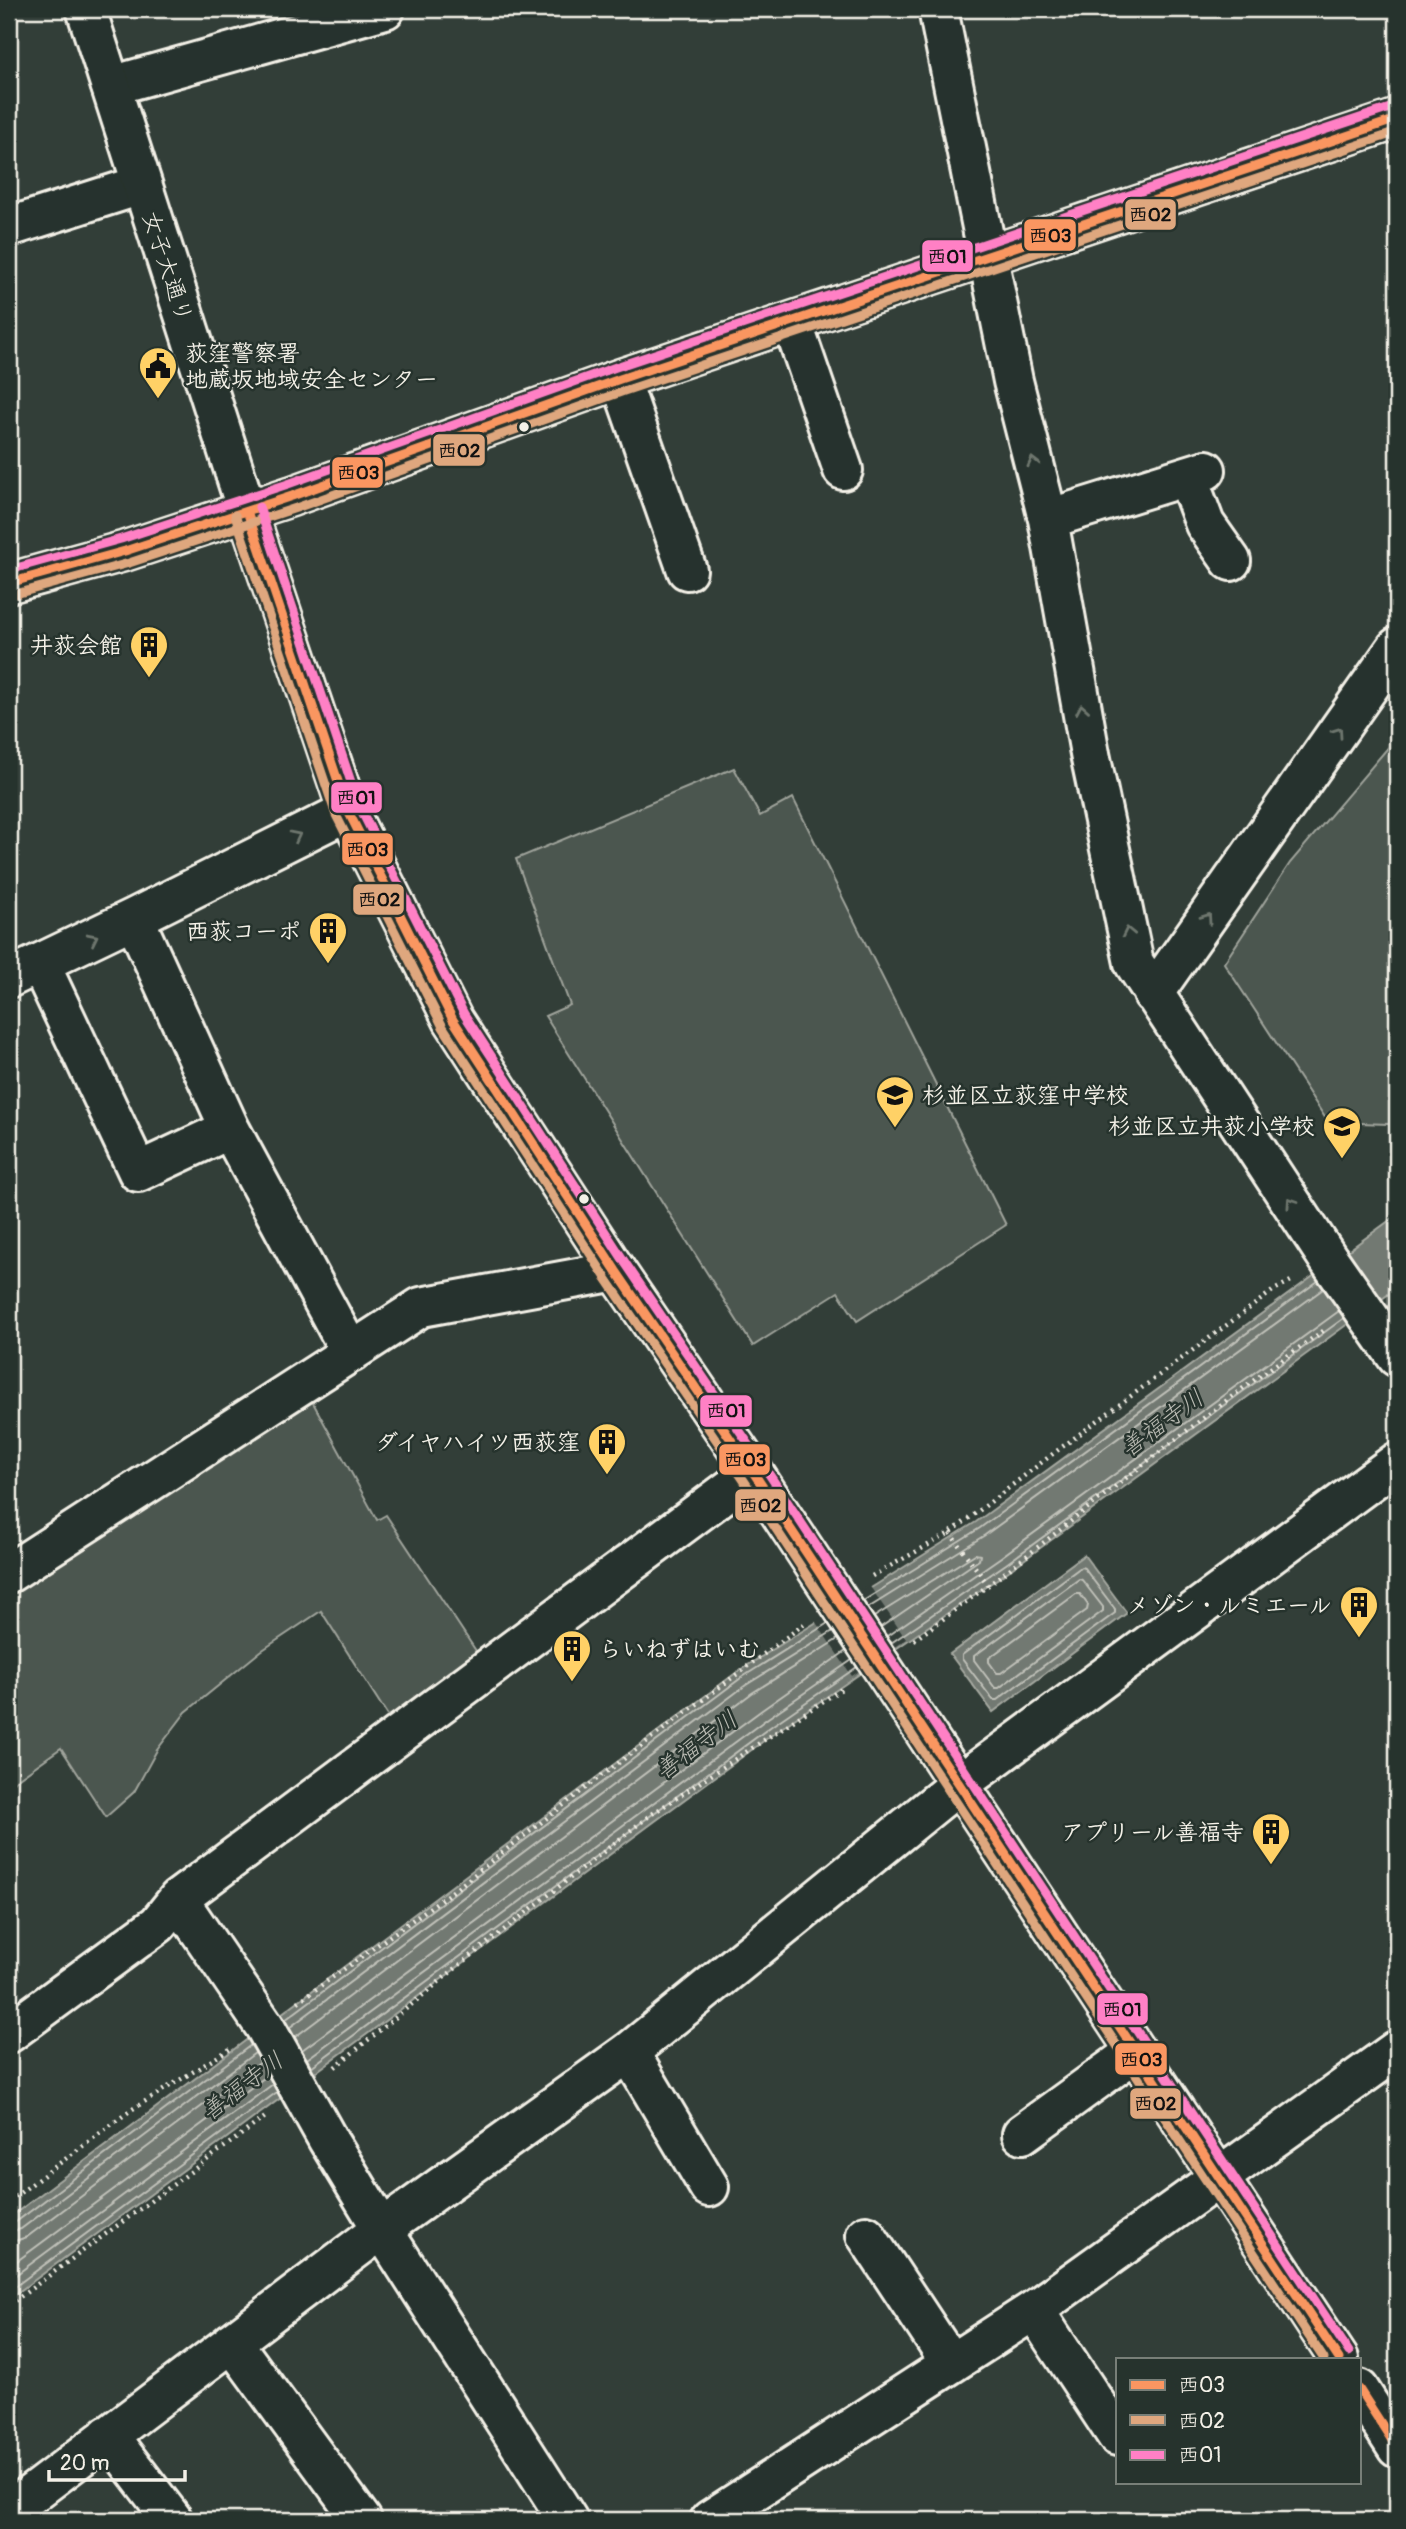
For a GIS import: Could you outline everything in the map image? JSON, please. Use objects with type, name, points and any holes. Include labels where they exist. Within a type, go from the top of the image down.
[{"type":"street","name":"女子大通り","points":[[86,9],[247,511],[348,811],[453,1020],[616,1271],[753,1472],[1338,2358]]},
{"type":"street","points":[[111,86],[385,9]]},
{"type":"street","points":[[938,9],[1013,381],[1048,519],[1090,754],[1134,963],[1329,1260],[1397,1357]]},
{"type":"street","points":[[9,583],[125,551],[247,511],[620,379],[1397,119]]},
{"type":"street","points":[[9,227],[141,185]]},
{"type":"street","points":[[792,322],[843,470]]},
{"type":"street","points":[[620,379],[687,570]]},
{"type":"street","points":[[1048,519],[1196,473],[1205,524],[1231,561]]},
{"type":"street","points":[[1153,994],[1397,648]]},
{"type":"street","points":[[230,1129],[138,1172],[24,971],[348,811]]},
{"type":"street","points":[[134,918],[230,1129],[351,1353]]},
{"type":"street","points":[[9,1573],[421,1307],[616,1271]]},
{"type":"street","points":[[9,2511],[382,2229],[629,2052],[958,1785],[1397,1462]]},
{"type":"street","points":[[9,2034],[158,1924],[178,1899],[753,1472]]},
{"type":"street","points":[[178,1899],[266,2029],[382,2229],[568,2520]]},
{"type":"street","points":[[710,2520],[1034,2310],[1397,2050]]},
{"type":"street","points":[[629,2052],[709,2187]]},
{"type":"street","points":[[1022,2134],[1135,2052]]},
{"type":"street","points":[[866,2235],[951,2364]]},
{"type":"street","points":[[1034,2310],[1116,2434]]},
{"type":"street","points":[[232,2342],[362,2520]]},
{"type":"street","points":[[1360,2391],[1397,2448]]},
{"type":"street","points":[[108,2435],[173,2520]]},
{"type":"path","points":[[871,1577],[950,1534],[1054,1452],[1274,1290],[1329,1260]]},
{"type":"path","points":[[9,2305],[302,2090],[649,1816],[879,1665],[988,1585],[1165,1447],[1360,1304]]},
{"type":"path","points":[[950,1534],[988,1585]]},
{"type":"path","points":[[9,2201],[131,2110],[266,2029],[457,1888],[837,1599]]},
{"type":"shaded area","points":[[1397,737],[1397,1122],[1328,1122],[1224,963],[1290,863]]},
{"type":"shaded area","points":[[734,768],[760,816],[793,798],[1006,1225],[857,1321],[838,1292],[753,1346],[545,1016],[570,1005],[516,859]]},
{"type":"shaded area","points":[[311,1399],[377,1520],[386,1515],[480,1657],[392,1722],[321,1611],[261,1651],[186,1712],[157,1750],[134,1792],[106,1817],[61,1748],[9,1785],[9,1588]]},
{"type":"water","name":"善福寺川","points":[[1397,1215],[1397,1288],[1010,1570],[777,1731],[9,2299],[9,2218],[737,1672],[976,1522]]},
{"type":"water","points":[[1084,1555],[1127,1613],[993,1712],[950,1654]]},
{"type":"pier","points":[[869,1585],[906,1639],[852,1676],[815,1621]]},
{"type":"transit line","name":"西01","points":[[9,570],[121,539],[288,484],[616,367],[1393,107]]},
{"type":"transit line","name":"西03","points":[[9,583],[125,551],[292,496],[620,379],[1397,119]]},
{"type":"transit line","name":"西02","points":[[12,595],[129,563],[296,508],[624,391],[1397,132]]},
{"type":"transit line","name":"西01","points":[[259,507],[359,806],[464,1014],[626,1264],[763,1465],[1349,2352]]},
{"type":"transit line","name":"西03","points":[[247,511],[348,811],[453,1020],[616,1271],[753,1472],[1338,2358]]},
{"type":"transit line","name":"西02","points":[[235,515],[336,815],[443,1027],[606,1278],[743,1479],[1323,2358]]},
{"type":"transit line","name":"西03","points":[[1360,2391],[1397,2448]]},
{"type":"place","name":"荻窪警察署 地蔵坂地域安全センター","points":[[158,400]]},
{"type":"place","name":"井荻会館","points":[[149,679]]},
{"type":"place","name":"西荻コーポ","points":[[328,965]]},
{"type":"place","name":"杉並区立荻窪中学校","points":[[895,1129]]},
{"type":"place","name":"杉並区立井荻小学校","points":[[1342,1160]]},
{"type":"place","name":"ダイヤハイツ西荻窪","points":[[607,1476]]},
{"type":"place","name":"メゾン・ルミエール","points":[[1359,1639]]},
{"type":"place","name":"らいねずはいむ","points":[[572,1683]]},
{"type":"place","name":"アプリール善福寺","points":[[1271,1866]]}]
